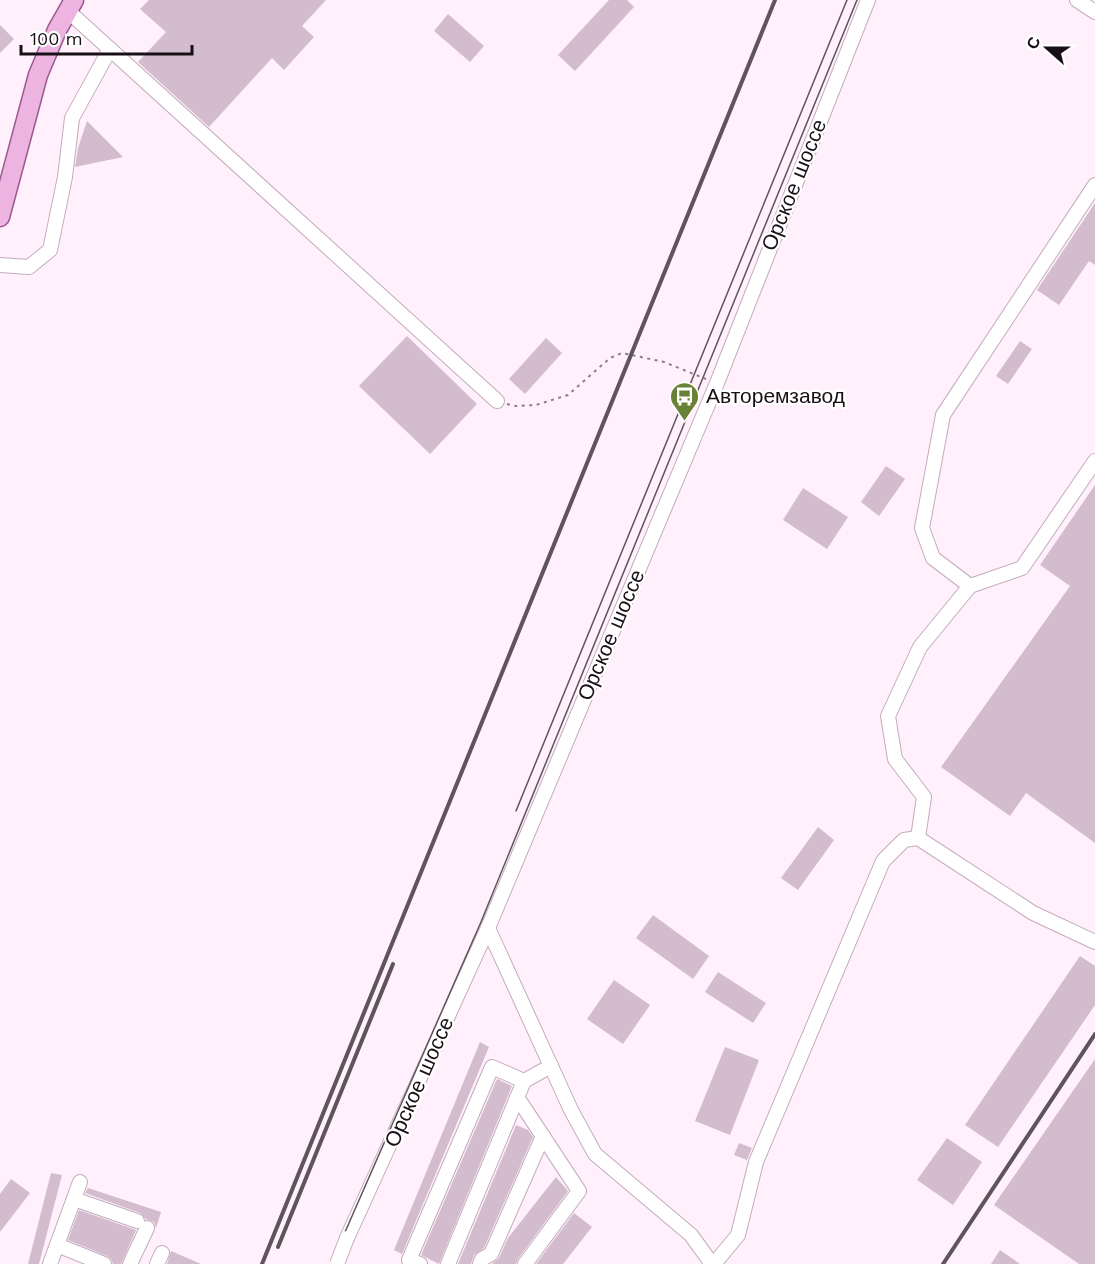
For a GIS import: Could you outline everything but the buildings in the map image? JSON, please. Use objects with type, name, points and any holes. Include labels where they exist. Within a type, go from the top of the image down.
[{"type":"main road","points":[[0,217],[38,75],[57,30],[71,6]]},
{"type":"street","name":"Орское шоссе","points":[[337,1264],[488,928],[717,383],[868,0]]},
{"type":"street","points":[[1077,0],[1095,12]]},
{"type":"street","points":[[71,6],[110,49],[496,401]]},
{"type":"street","points":[[0,265],[29,267],[50,250],[65,177],[72,118],[110,49]]},
{"type":"street","points":[[970,586],[933,558],[922,528],[943,415],[1095,185]]},
{"type":"street","points":[[918,838],[924,797],[894,759],[888,716],[920,647],[970,586],[1022,568],[1095,461]]},
{"type":"street","points":[[488,928],[571,1110],[595,1154],[691,1235],[713,1264],[738,1235],[756,1162],[883,861],[904,840],[918,838],[1033,913],[1095,942]]},
{"type":"street","points":[[448,1264],[524,1081],[551,1066]]},
{"type":"street","points":[[420,1264],[409,1260],[492,1067],[524,1081]]},
{"type":"street","points":[[517,1097],[579,1191],[525,1264]]},
{"type":"street","points":[[480,1264],[482,1259],[491,1254],[543,1136]]},
{"type":"street","points":[[50,1264],[80,1182]]},
{"type":"street","points":[[74,1198],[142,1225],[130,1264]]},
{"type":"street","points":[[57,1245],[104,1264]]},
{"type":"path","points":[[496,401],[516,406],[536,405],[568,395],[610,358],[622,353],[664,362],[717,383]]},
{"type":"tram line","points":[[516,811],[847,0]]},
{"type":"tram line","points":[[331,1264],[481,922],[857,0]]},
{"type":"railway","points":[[262,1264],[775,0]]},
{"type":"railway","points":[[278,1247],[393,964]]},
{"type":"railway","points":[[943,1264],[1095,1034]]},
{"type":"place","name":"Авторемзавод","points":[[685,422]]}]
